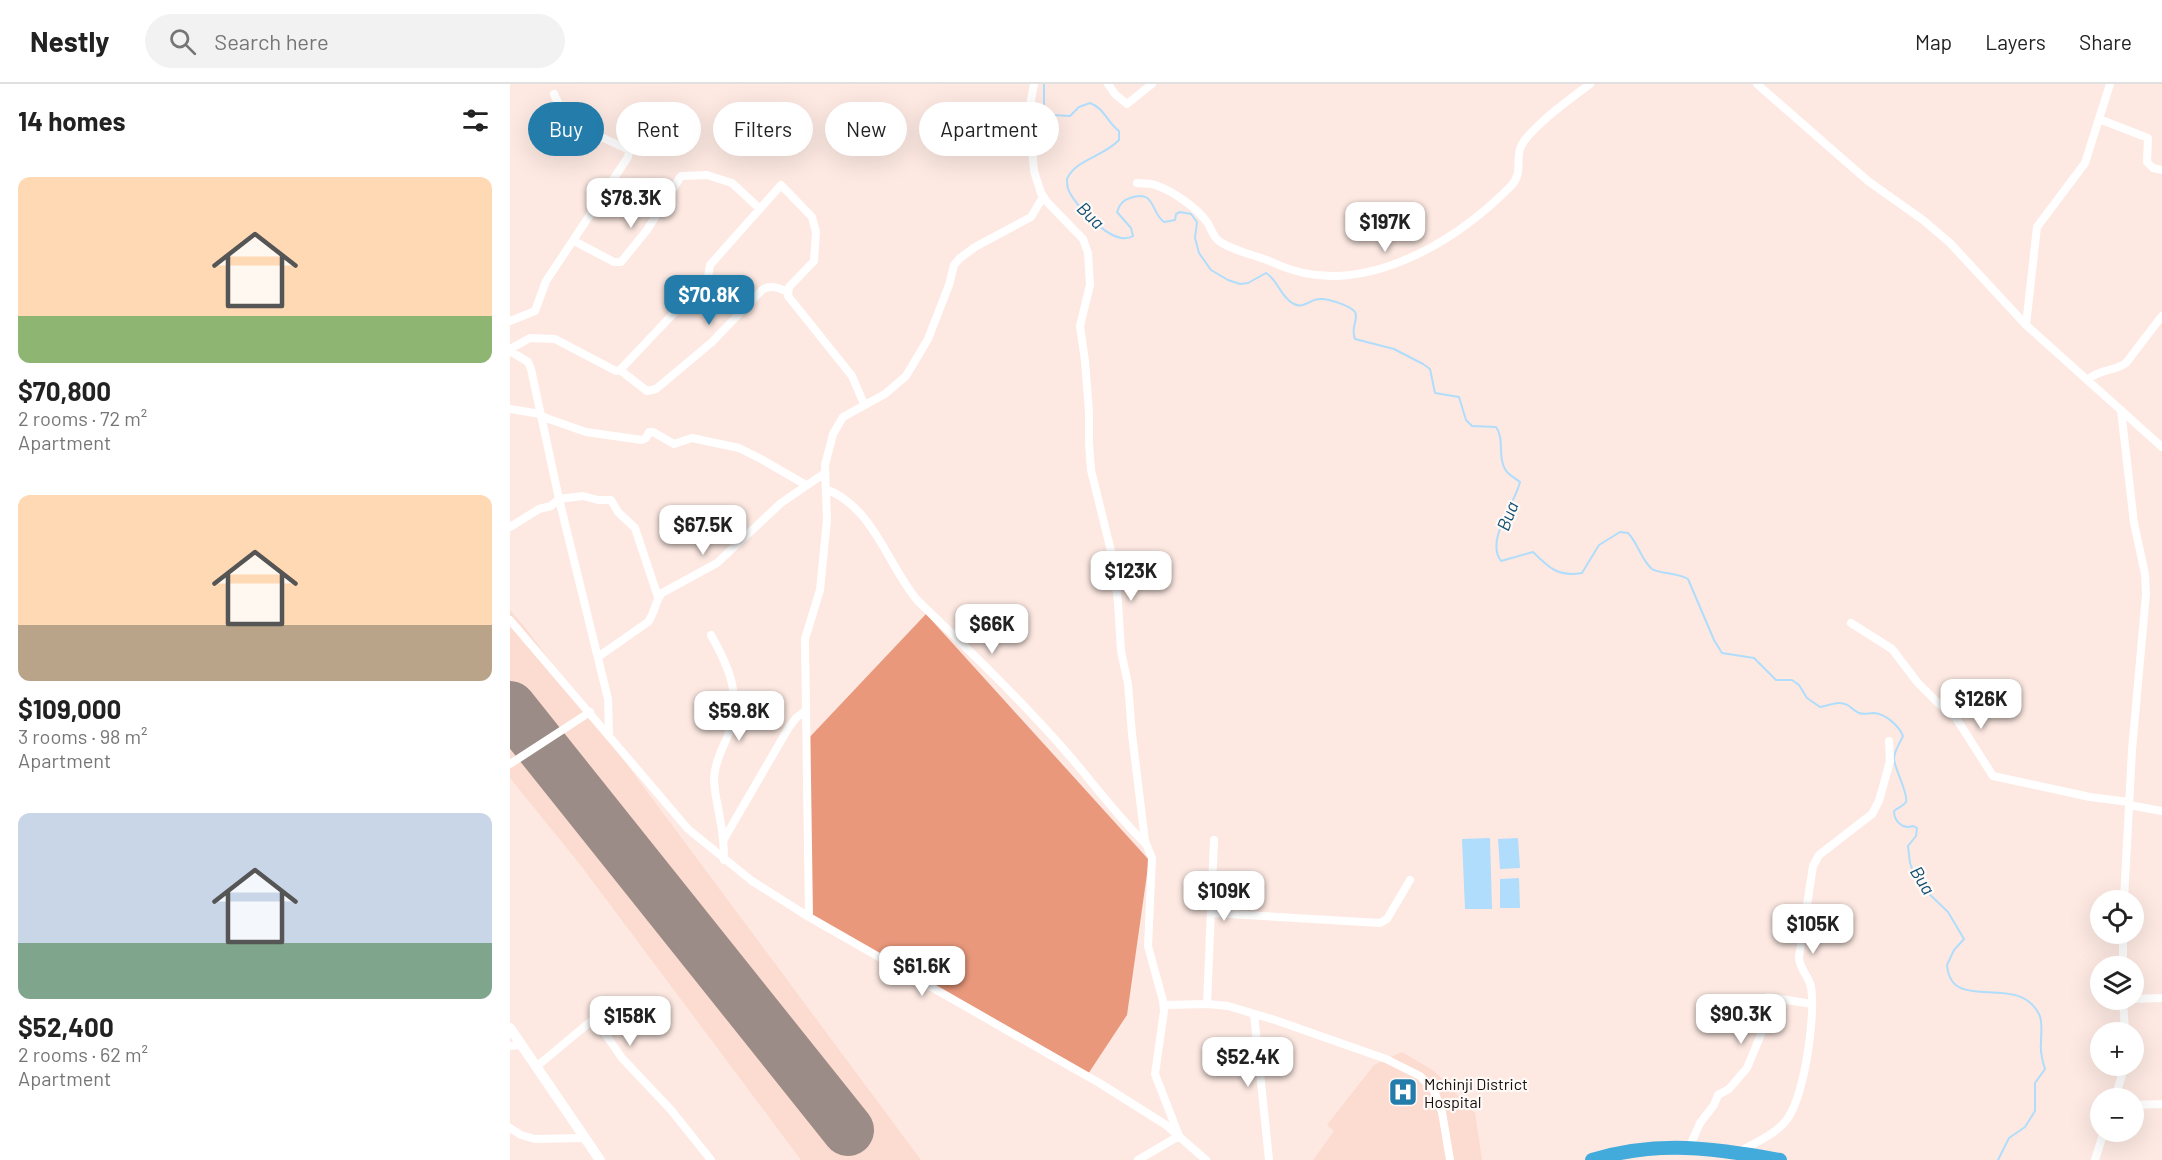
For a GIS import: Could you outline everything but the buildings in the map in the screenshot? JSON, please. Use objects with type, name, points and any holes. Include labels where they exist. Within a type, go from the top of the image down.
[{"type":"highway","points":[[1592,1160],[1627,1151],[1651,1148],[1737,1153],[1780,1160]]},
{"type":"street","points":[[1034,84],[1031,100],[1034,171],[1043,197],[1083,239],[1088,253],[1090,285],[1080,326],[1085,361],[1089,443],[1092,470],[1112,555],[1121,651],[1128,684],[1146,844],[1152,858],[1148,946],[1164,1005],[1155,1074],[1179,1136]]},
{"type":"street","points":[[1108,84],[1115,94],[1127,104],[1152,84]]},
{"type":"street","points":[[1137,183],[1155,185],[1178,197],[1198,212],[1218,240],[1285,269],[1313,275],[1354,275],[1420,255],[1455,234],[1512,185],[1520,170],[1520,148],[1532,132],[1590,84]]},
{"type":"street","points":[[1757,84],[1868,181],[1923,220],[1950,243],[2026,325],[2162,447]]},
{"type":"street","points":[[2026,325],[2037,227],[2085,163],[2110,84]]},
{"type":"street","points":[[510,321],[535,311],[546,280],[628,158],[629,150],[569,122],[554,94]]},
{"type":"street","points":[[2099,119],[2148,138],[2147,162],[2153,168],[2162,170]]},
{"type":"street","points":[[572,242],[614,262],[621,262],[647,230],[681,176],[707,176],[732,183],[760,209]]},
{"type":"street","points":[[620,370],[708,277],[710,265],[781,186],[814,221],[816,232],[814,261],[789,287],[789,298],[852,376],[864,404]]},
{"type":"street","points":[[809,917],[805,639],[820,590],[828,520],[825,472],[827,453],[843,417],[885,394],[906,376],[928,339],[958,259],[975,247],[1031,217],[1043,197]]},
{"type":"street","points":[[609,734],[609,705],[559,499],[531,369],[528,362],[510,350],[525,338],[555,339],[620,370],[647,391],[656,389],[712,342],[762,290],[768,286],[774,286],[788,292]]},
{"type":"street","points":[[2087,380],[2097,372],[2126,363],[2162,316]]},
{"type":"street","points":[[510,409],[540,414],[586,432],[642,440],[653,432],[674,444],[692,438],[720,443],[739,448],[806,485]]},
{"type":"street","points":[[2121,410],[2134,523],[2145,574],[2146,594],[2125,890]]},
{"type":"street","points":[[598,657],[648,622],[658,597],[662,593],[717,563],[781,503],[825,472]]},
{"type":"street","points":[[826,489],[840,496],[858,511],[882,542],[908,590],[1031,714],[1068,754],[1125,823],[1146,844]]},
{"type":"street","points":[[510,527],[539,509],[551,506],[559,499],[583,496],[598,500],[611,500],[618,512],[635,528],[658,597]]},
{"type":"street","points":[[510,620],[688,829],[724,860],[809,917],[1101,1084],[1166,1125],[1206,1160]]},
{"type":"street","points":[[1851,623],[1892,649],[1918,683],[1956,718],[1993,776],[2162,811]]},
{"type":"street","points":[[711,635],[729,669],[735,704],[733,722],[718,757],[714,782],[724,839],[724,860]]},
{"type":"street","points":[[724,839],[789,727],[806,710]]},
{"type":"street","points":[[510,764],[590,712]]},
{"type":"street","points":[[1737,1153],[1774,1132],[1786,1122],[1793,1108],[1804,1072],[1812,1023],[1811,986],[1799,963],[1799,957],[1813,866],[1819,855],[1872,814],[1879,801],[1890,761],[1889,741]]},
{"type":"street","points":[[1207,1004],[1214,840]]},
{"type":"street","points":[[1212,913],[1380,923],[1387,919],[1410,880]]},
{"type":"street","points":[[1696,1152],[1700,1123],[1714,1105],[1717,1096],[1729,1089],[1747,1068],[1764,1026],[1768,997],[1812,1004]]},
{"type":"street","points":[[2144,999],[2162,998]]},
{"type":"street","points":[[1164,1005],[1227,1006],[1386,1059],[1420,1076],[1434,1091],[1442,1112],[1450,1160]]},
{"type":"street","points":[[1254,1014],[1269,1160]]},
{"type":"street","points":[[536,1067],[590,1022],[597,1022],[622,1058],[671,1110],[711,1160]]},
{"type":"street","points":[[510,1028],[515,1045],[536,1067],[600,1160]]},
{"type":"street","points":[[2144,1105],[2162,1104]]},
{"type":"street","points":[[510,1128],[521,1135],[536,1139],[585,1138]]},
{"type":"street","points":[[1138,1160],[1179,1136]]},
{"type":"street","points":[[2095,1160],[2101,1142]]},
{"type":"shaded area","points":[[510,610],[921,1160],[801,1160],[582,867],[510,778]]},
{"type":"shaded area","points":[[926,614],[1149,860],[1127,1015],[1088,1074],[811,918],[806,741]]},
{"type":"shaded area","name":"Mchinji District Hospital","points":[[1402,1052],[1434,1071],[1475,1113],[1482,1160],[1313,1160],[1334,1131],[1327,1125],[1374,1065]]},
{"type":"water","points":[[1490,838],[1492,909],[1465,909],[1462,839]]},
{"type":"water","points":[[1518,838],[1520,868],[1500,869],[1498,839]]},
{"type":"water","points":[[1519,878],[1520,908],[1500,908],[1500,879]]},
{"type":"waterway","name":"Bua","points":[[1044,84],[1044,106],[1052,115],[1070,116],[1079,107],[1090,103],[1099,108],[1119,131],[1119,140],[1113,146],[1083,162],[1071,172],[1067,179],[1068,190],[1074,200],[1097,225],[1116,236],[1125,238],[1133,236],[1131,228],[1117,212],[1123,201],[1138,196],[1148,199],[1164,222],[1175,220],[1176,214],[1180,212],[1191,214],[1197,222],[1195,238],[1199,253],[1211,270],[1240,284],[1248,283],[1266,273],[1274,280],[1286,298],[1294,304],[1301,305],[1316,299],[1323,299],[1349,307],[1356,315],[1353,331],[1355,339],[1394,349],[1423,364],[1430,369],[1435,393],[1459,397],[1466,420],[1472,426],[1496,427],[1499,432],[1501,459],[1505,469],[1520,482],[1499,533],[1497,552],[1501,561],[1533,552],[1554,570],[1566,574],[1582,573],[1599,545],[1620,532],[1628,533],[1652,569],[1688,579],[1714,640],[1722,653],[1754,658],[1776,680],[1792,680],[1799,685],[1807,698],[1820,707],[1843,703],[1861,714],[1874,713],[1883,716],[1895,725],[1903,736],[1894,759],[1904,788],[1906,802],[1894,811],[1894,815],[1903,826],[1917,828],[1916,836],[1908,846],[1914,874],[1923,888],[1948,912],[1964,939],[1954,950],[1947,965],[1951,980],[1960,988],[1972,991],[2016,995],[2029,1002],[2040,1017],[2041,1053],[2045,1069],[2035,1083],[2035,1111],[2025,1127],[2009,1138],[1998,1160]]},
{"type":"runway","points":[[510,707],[848,1130]]},
{"type":"place","name":"Mchinji District Hospital","points":[[1403,1092]]}]
